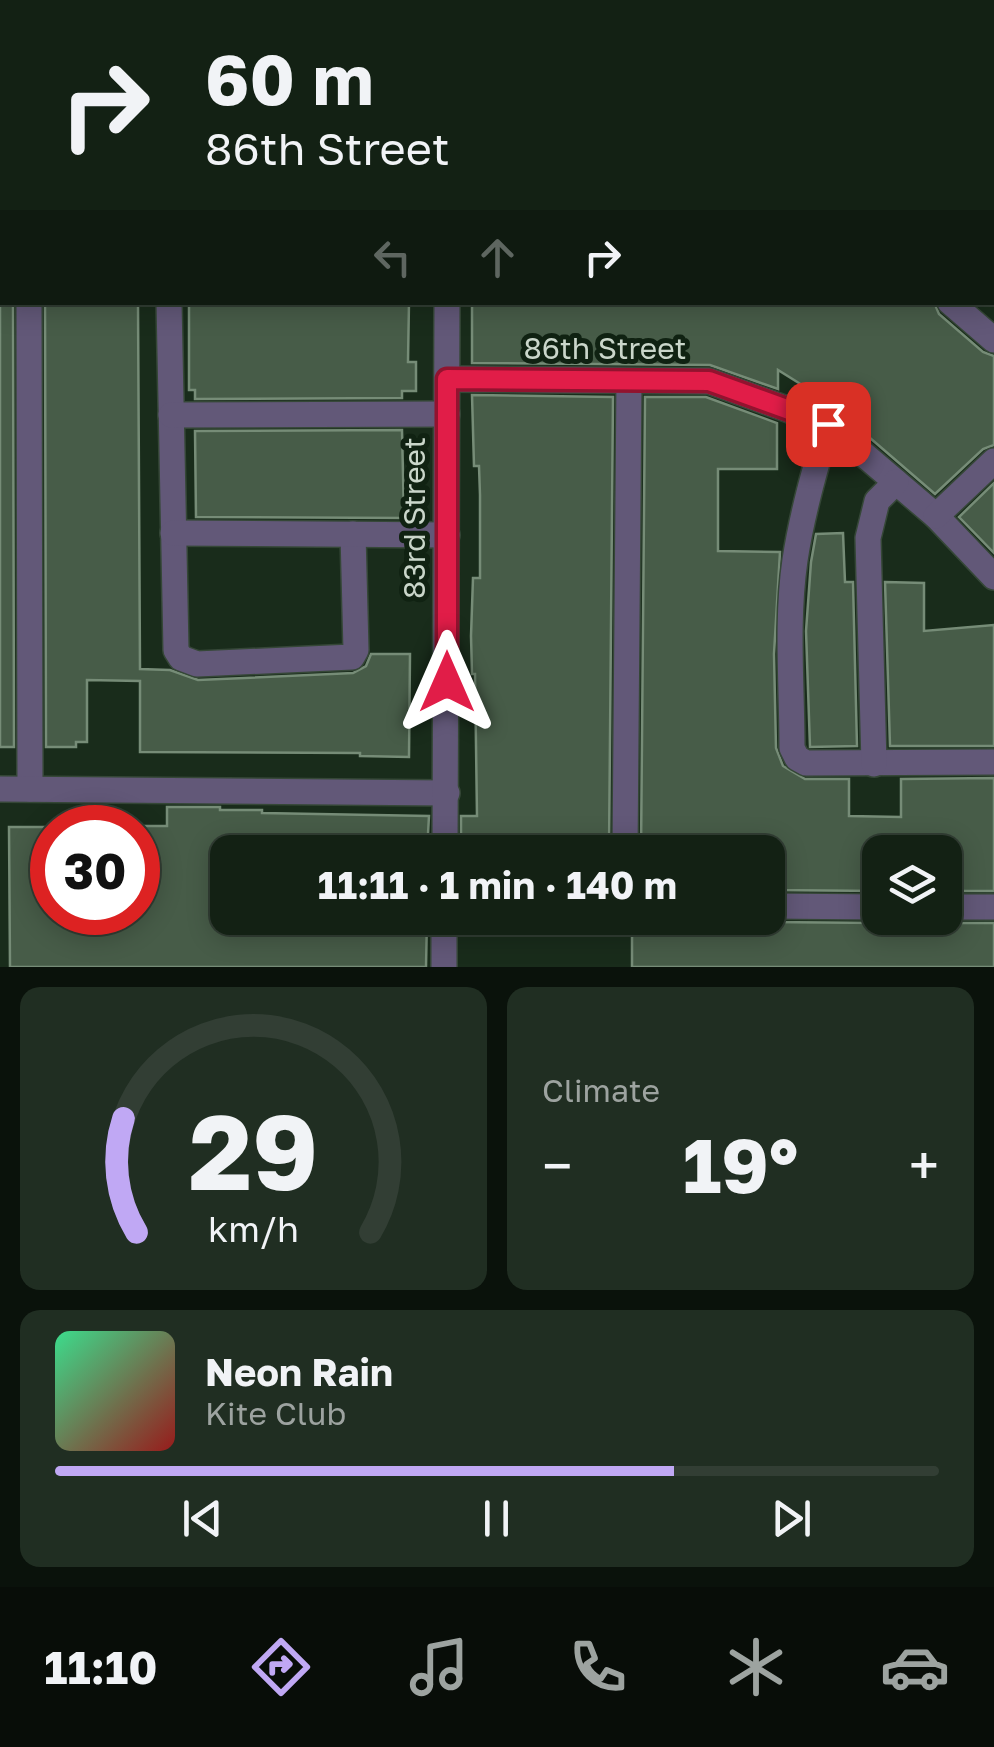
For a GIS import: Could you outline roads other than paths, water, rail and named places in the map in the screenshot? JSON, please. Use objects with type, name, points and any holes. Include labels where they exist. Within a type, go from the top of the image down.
[{"type":"street","points":[[29,305],[30,790]]},
{"type":"street","points":[[170,305],[176,650],[181,658],[197,664],[352,658],[356,650],[353,534]]},
{"type":"street","name":"83rd Street","points":[[445,835],[447,305]]},
{"type":"street","points":[[953,305],[994,340]]},
{"type":"street","name":"86th Street","points":[[447,379],[709,381],[828,424],[936,516],[994,578]]},
{"type":"street","points":[[625,835],[629,381]]},
{"type":"street","points":[[172,416],[447,414]]},
{"type":"street","points":[[828,424],[795,563],[792,748],[797,758],[806,763],[994,762]]},
{"type":"street","points":[[936,516],[994,461]]},
{"type":"street","points":[[874,764],[868,538],[877,501],[896,482]]},
{"type":"street","points":[[173,533],[447,535]]},
{"type":"street","points":[[0,789],[446,794]]},
{"type":"street","points":[[785,906],[862,907]]},
{"type":"street","points":[[962,907],[994,907]]},
{"type":"street","points":[[444,935],[444,967]]}]
